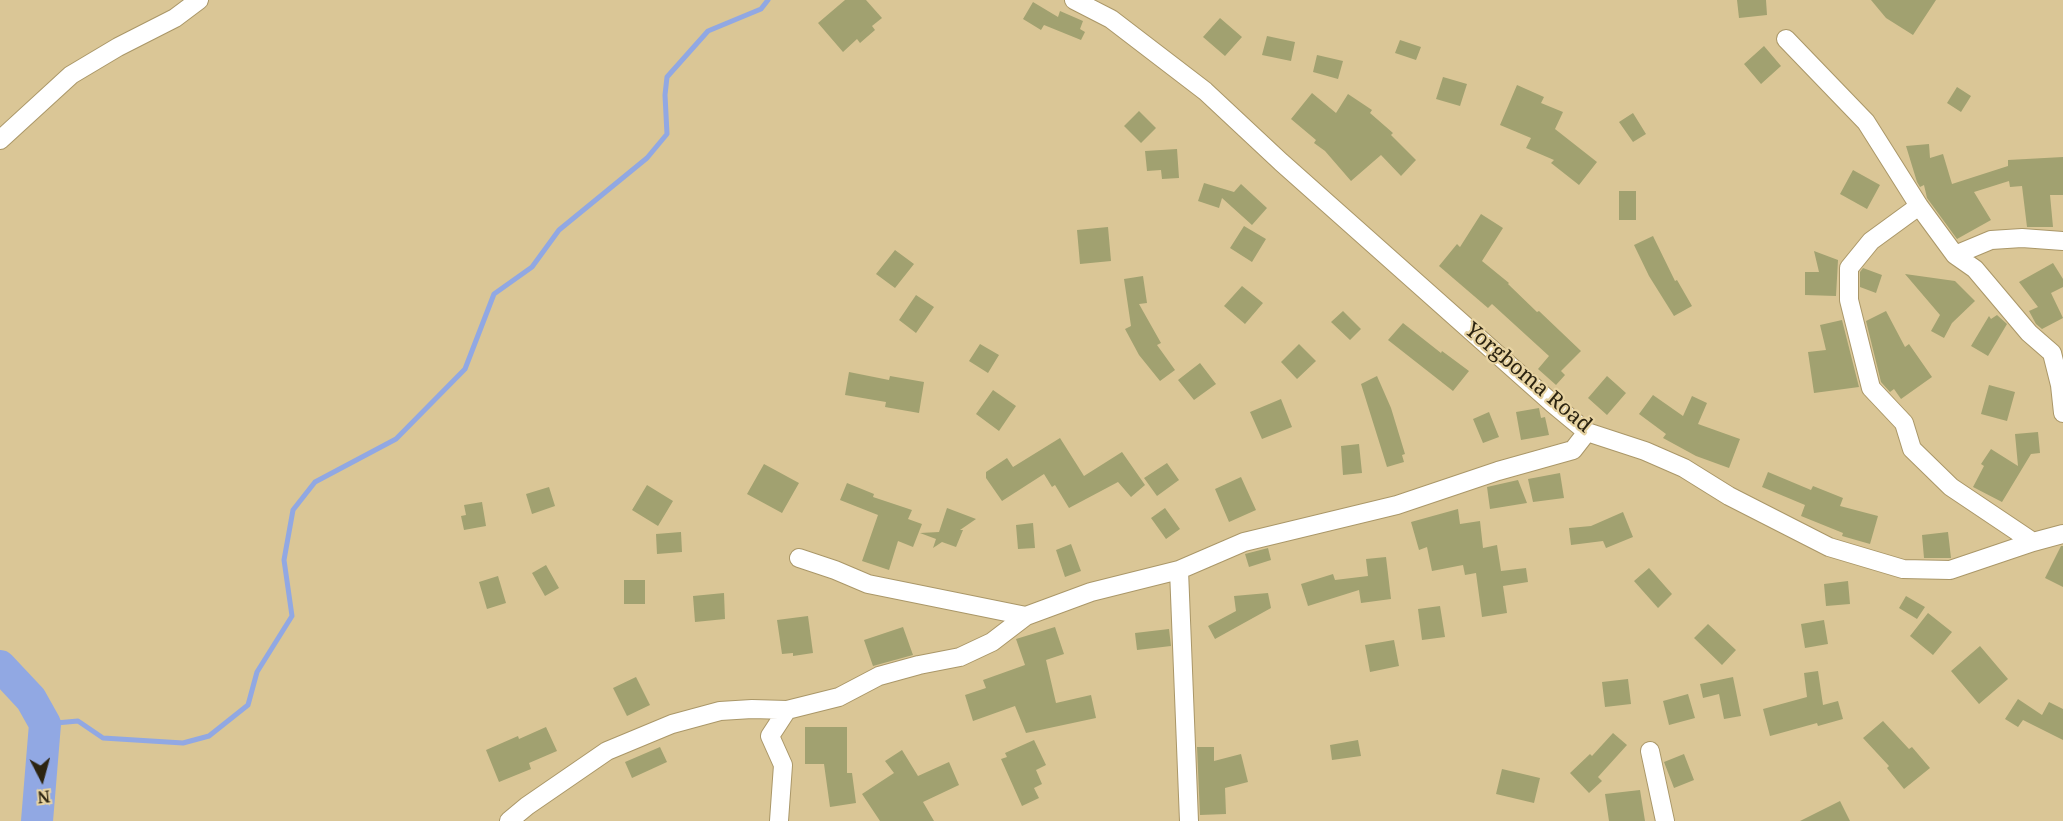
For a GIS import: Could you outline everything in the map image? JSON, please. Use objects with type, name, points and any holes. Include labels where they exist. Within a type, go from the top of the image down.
[{"type":"street","points":[[0,140],[71,75],[118,47],[175,18],[199,0]]},
{"type":"street","name":"Yorgboma Road","points":[[1074,0],[1111,19],[1205,91],[1551,403],[1587,432],[1645,451],[1684,468],[1729,496],[1829,547],[1903,569],[1950,570],[2063,534]]},
{"type":"street","points":[[1786,39],[1866,122],[1919,206],[1955,255],[1975,269],[2029,333],[2052,353],[2060,385],[2063,413]]},
{"type":"street","points":[[1919,206],[1871,241],[1849,268],[1849,300],[1871,388],[1904,423],[1912,449],[1951,487],[2033,542]]},
{"type":"street","points":[[1955,255],[1991,240],[2022,238],[2063,241]]},
{"type":"street","points":[[509,821],[606,751],[672,724],[720,711],[787,710],[839,697],[879,676],[960,657],[992,642],[1026,616],[1091,592],[1179,570],[1244,542],[1397,505],[1498,471],[1573,450],[1587,432]]},
{"type":"street","points":[[799,558],[868,584],[1026,616]]},
{"type":"street","points":[[1179,570],[1189,821]]},
{"type":"street","points":[[779,821],[783,765],[770,736],[787,710]]},
{"type":"street","points":[[1650,751],[1665,821]]},
{"type":"building","points":[[845,0],[866,0],[882,18],[872,26],[875,30],[860,43],[857,39],[843,52],[818,23]]},
{"type":"building","points":[[1737,0],[1766,0],[1767,15],[1739,18]]},
{"type":"building","points":[[1871,0],[1936,0],[1913,35],[1886,18]]},
{"type":"building","points":[[1033,2],[1058,17],[1060,11],[1083,21],[1080,29],[1085,32],[1081,40],[1044,25],[1041,30],[1023,19]]},
{"type":"building","points":[[1220,18],[1242,37],[1225,56],[1203,37]]},
{"type":"building","points":[[1267,36],[1295,42],[1291,61],[1262,55]]},
{"type":"building","points":[[1400,40],[1421,47],[1416,60],[1395,53]]},
{"type":"building","points":[[1764,46],[1781,66],[1761,84],[1744,64]]},
{"type":"building","points":[[1317,55],[1343,61],[1338,79],[1313,72]]},
{"type":"building","points":[[1443,77],[1467,84],[1460,106],[1436,99]]},
{"type":"building","points":[[1517,85],[1544,97],[1541,103],[1563,112],[1555,129],[1597,162],[1579,185],[1551,163],[1554,160],[1526,148],[1531,138],[1500,125]]},
{"type":"building","points":[[1957,87],[1971,96],[1961,112],[1947,103]]},
{"type":"building","points":[[1312,93],[1336,113],[1348,94],[1372,110],[1370,113],[1393,133],[1391,135],[1416,160],[1401,176],[1381,155],[1351,181],[1325,151],[1314,143],[1316,140],[1291,119]]},
{"type":"building","points":[[1139,111],[1156,128],[1141,143],[1124,126]]},
{"type":"building","points":[[1633,113],[1646,134],[1633,142],[1619,122]]},
{"type":"building","points":[[1929,144],[1930,158],[1943,154],[1952,184],[2008,166],[2008,160],[2063,157],[2063,195],[2050,195],[2053,227],[2027,227],[2022,186],[2010,187],[2009,181],[1974,192],[1991,220],[1957,239],[1927,198],[1924,185],[1920,187],[1917,182],[1906,146]]},
{"type":"building","points":[[1177,149],[1179,178],[1162,179],[1161,170],[1147,171],[1145,151]]},
{"type":"building","points":[[1853,170],[1880,185],[1867,209],[1840,194]]},
{"type":"building","points":[[1204,183],[1234,192],[1241,184],[1267,208],[1252,225],[1222,198],[1219,208],[1198,201]]},
{"type":"building","points":[[1619,191],[1636,191],[1636,220],[1619,220]]},
{"type":"building","points":[[1481,214],[1503,228],[1482,261],[1509,283],[1537,312],[1539,311],[1581,351],[1561,371],[1565,375],[1556,385],[1538,369],[1549,356],[1492,304],[1488,308],[1439,266],[1457,244],[1460,247]]},
{"type":"building","points":[[1244,226],[1266,239],[1252,262],[1230,248]]},
{"type":"building","points":[[1108,227],[1111,261],[1080,264],[1077,230]]},
{"type":"building","points":[[1653,236],[1675,281],[1677,280],[1692,306],[1674,316],[1649,276],[1634,245]]},
{"type":"building","points":[[895,250],[914,264],[895,288],[876,274]]},
{"type":"building","points":[[1814,251],[1838,260],[1836,296],[1805,295],[1805,272],[1819,272]]},
{"type":"building","points":[[2053,263],[2063,279],[2063,287],[2051,293],[2063,318],[2042,329],[2036,324],[2029,311],[2038,307],[2019,282]]},
{"type":"building","points":[[1863,268],[1882,275],[1876,293],[1860,287],[1860,272]]},
{"type":"building","points":[[1905,274],[1955,281],[1975,301],[1952,323],[1944,338],[1931,331],[1940,315]]},
{"type":"building","points":[[1143,276],[1147,303],[1139,304],[1161,343],[1157,345],[1175,370],[1160,381],[1139,355],[1125,329],[1131,326],[1124,279]]},
{"type":"building","points":[[1242,286],[1263,303],[1245,324],[1224,306]]},
{"type":"building","points":[[916,295],[934,307],[916,333],[899,320]]},
{"type":"building","points":[[1343,311],[1361,329],[1350,340],[1331,322]]},
{"type":"building","points":[[1886,311],[1905,347],[1909,344],[1932,377],[1901,399],[1894,389],[1890,392],[1881,382],[1866,321]]},
{"type":"building","points":[[1997,315],[2007,324],[1988,356],[1971,346],[1989,316],[1991,319]]},
{"type":"building","points":[[1842,320],[1859,387],[1814,393],[1808,352],[1826,350],[1820,325]]},
{"type":"building","points":[[1403,323],[1441,353],[1442,351],[1469,371],[1453,391],[1388,340]]},
{"type":"building","points":[[980,344],[999,355],[988,373],[969,361]]},
{"type":"building","points":[[1299,344],[1316,361],[1297,379],[1281,362]]},
{"type":"building","points":[[1200,363],[1216,384],[1194,400],[1178,380]]},
{"type":"building","points":[[849,372],[889,380],[890,376],[924,382],[919,413],[885,407],[886,402],[845,395]]},
{"type":"building","points":[[1377,376],[1391,408],[1405,454],[1402,455],[1404,462],[1387,467],[1361,384]]},
{"type":"building","points":[[1607,376],[1626,393],[1607,415],[1588,398]]},
{"type":"building","points":[[1989,385],[2015,392],[2007,421],[1981,414]]},
{"type":"building","points":[[993,390],[1016,406],[999,431],[976,414]]},
{"type":"building","points":[[1653,395],[1683,416],[1692,396],[1707,403],[1698,424],[1740,439],[1729,468],[1696,456],[1663,438],[1666,434],[1639,414]]},
{"type":"building","points":[[1281,399],[1292,427],[1262,439],[1250,412]]},
{"type":"building","points":[[1539,408],[1541,418],[1545,417],[1549,435],[1521,440],[1516,412]]},
{"type":"building","points":[[1489,412],[1499,437],[1483,443],[1473,419]]},
{"type":"building","points":[[2038,432],[2040,453],[2031,454],[2002,502],[1973,487],[1984,466],[1981,464],[1991,449],[2018,466],[2015,434]]},
{"type":"building","points":[[1060,438],[1084,476],[1122,452],[1145,485],[1131,497],[1118,482],[1069,508],[1055,485],[1052,487],[1044,474],[1002,501],[986,478],[986,472],[1007,458],[1013,467]]},
{"type":"building","points":[[1359,444],[1362,473],[1343,475],[1341,446]]},
{"type":"building","points":[[1167,463],[1179,480],[1157,496],[1144,478]]},
{"type":"building","points":[[764,464],[799,483],[782,513],[747,494]]},
{"type":"building","points":[[1768,472],[1811,490],[1813,486],[1843,498],[1840,506],[1878,516],[1870,544],[1842,536],[1843,533],[1801,516],[1805,505],[1762,487]]},
{"type":"building","points":[[1560,473],[1564,498],[1533,502],[1528,479]]},
{"type":"building","points":[[1241,477],[1256,510],[1229,522],[1215,489]]},
{"type":"building","points":[[1518,480],[1527,503],[1490,509],[1487,487]]},
{"type":"building","points":[[847,483],[874,494],[873,497],[912,510],[908,519],[922,524],[913,547],[898,541],[889,570],[862,561],[878,515],[840,500]]},
{"type":"building","points":[[647,485],[673,501],[658,526],[632,510]]},
{"type":"building","points":[[549,487],[555,506],[532,514],[526,494]]},
{"type":"building","points":[[482,502],[486,526],[464,530],[461,516],[466,515],[464,505]]},
{"type":"building","points":[[947,508],[976,519],[960,530],[963,530],[956,547],[942,542],[933,548],[936,539],[920,533],[939,532]]},
{"type":"building","points":[[1165,508],[1180,529],[1166,539],[1151,518]]},
{"type":"building","points":[[1458,509],[1460,524],[1480,521],[1483,548],[1497,545],[1501,571],[1526,568],[1528,582],[1503,586],[1507,613],[1482,617],[1476,573],[1465,575],[1463,565],[1432,571],[1427,547],[1419,550],[1411,522]]},
{"type":"building","points":[[1623,512],[1633,537],[1606,548],[1603,541],[1571,545],[1569,528],[1591,526]]},
{"type":"building","points":[[1033,523],[1035,548],[1018,549],[1016,525]]},
{"type":"building","points":[[681,532],[682,552],[657,554],[656,534]]},
{"type":"building","points":[[1948,532],[1951,558],[1924,558],[1922,535]]},
{"type":"building","points":[[1071,544],[1081,571],[1065,577],[1056,550]]},
{"type":"building","points":[[2063,546],[2063,587],[2045,578]]},
{"type":"building","points":[[1268,548],[1271,560],[1249,567],[1245,554]]},
{"type":"building","points":[[1386,557],[1391,599],[1361,603],[1359,590],[1308,606],[1301,584],[1333,574],[1335,580],[1368,576],[1366,559]]},
{"type":"building","points":[[546,565],[559,588],[545,596],[532,573]]},
{"type":"building","points":[[1649,568],[1672,594],[1658,608],[1634,581]]},
{"type":"building","points":[[498,576],[506,603],[487,609],[479,582]]},
{"type":"building","points":[[624,580],[645,580],[645,604],[624,604]]},
{"type":"building","points":[[1848,581],[1850,604],[1826,606],[1824,584]]},
{"type":"building","points":[[724,593],[725,619],[695,622],[693,596]]},
{"type":"building","points":[[1268,593],[1271,608],[1215,639],[1208,626],[1236,611],[1234,596]]},
{"type":"building","points":[[1906,596],[1925,607],[1917,619],[1899,608]]},
{"type":"building","points":[[1440,606],[1445,637],[1422,640],[1418,609]]},
{"type":"building","points":[[1928,613],[1952,632],[1933,655],[1910,636]]},
{"type":"building","points":[[808,616],[813,653],[793,656],[793,653],[782,654],[777,620]]},
{"type":"building","points":[[1824,620],[1828,644],[1805,648],[1801,624]]},
{"type":"building","points":[[1708,624],[1736,650],[1722,665],[1694,638]]},
{"type":"building","points":[[903,627],[913,655],[873,666],[864,640]]},
{"type":"building","points":[[1055,627],[1064,654],[1046,660],[1056,703],[1091,695],[1096,718],[1026,733],[1015,706],[973,721],[965,695],[986,688],[983,680],[1025,665],[1016,639]]},
{"type":"building","points":[[1169,629],[1171,646],[1137,650],[1135,633]]},
{"type":"building","points":[[1394,640],[1399,666],[1370,672],[1365,645]]},
{"type":"building","points":[[1980,646],[2008,679],[1979,704],[1951,671]]},
{"type":"building","points":[[1818,671],[1823,705],[1838,701],[1843,719],[1818,726],[1817,723],[1770,736],[1763,709],[1807,697],[1804,673]]},
{"type":"building","points":[[636,677],[650,705],[627,716],[613,688]]},
{"type":"building","points":[[1733,677],[1741,716],[1724,719],[1719,694],[1703,698],[1700,684]]},
{"type":"building","points":[[1628,679],[1631,704],[1605,707],[1602,682]]},
{"type":"building","points":[[1688,694],[1695,718],[1669,725],[1663,701]]},
{"type":"building","points":[[2018,699],[2042,715],[2049,702],[2063,709],[2063,740],[2023,720],[2018,727],[2005,719]]},
{"type":"building","points":[[1883,721],[1909,749],[1912,747],[1930,768],[1904,789],[1887,768],[1889,766],[1863,738]]},
{"type":"building","points":[[546,727],[557,751],[529,763],[531,769],[499,782],[486,750]]},
{"type":"building","points":[[805,727],[847,727],[847,773],[852,773],[856,803],[830,807],[824,764],[805,764]]},
{"type":"building","points":[[1613,733],[1627,745],[1598,777],[1602,781],[1589,793],[1570,773],[1590,754],[1592,756]]},
{"type":"building","points":[[1034,740],[1046,765],[1036,770],[1042,784],[1034,788],[1039,798],[1022,806],[1001,759],[1007,757],[1005,753]]},
{"type":"building","points":[[1358,740],[1361,756],[1332,760],[1330,745]]},
{"type":"building","points":[[660,747],[667,762],[632,778],[625,762]]},
{"type":"building","points":[[1197,747],[1214,747],[1214,761],[1241,754],[1248,782],[1225,788],[1226,814],[1200,815]]},
{"type":"building","points":[[902,750],[918,776],[949,762],[959,785],[923,802],[934,821],[880,821],[862,794],[894,773],[885,761]]},
{"type":"building","points":[[1684,754],[1694,780],[1674,788],[1664,762]]},
{"type":"building","points":[[1502,769],[1540,778],[1534,803],[1496,794]]},
{"type":"building","points":[[1640,790],[1645,821],[1609,821],[1605,794]]},
{"type":"building","points":[[1840,801],[1850,821],[1800,821]]},
{"type":"waterway","points":[[45,724],[78,721],[103,738],[183,743],[209,736],[248,705],[257,672],[292,616],[284,560],[293,510],[315,482],[396,439],[465,369],[494,294],[532,267],[559,230],[647,158],[667,134],[665,95],[667,77],[708,31],[761,9],[768,0]]},
{"type":"waterway","points":[[0,666],[31,699],[45,724],[37,821]]}]
